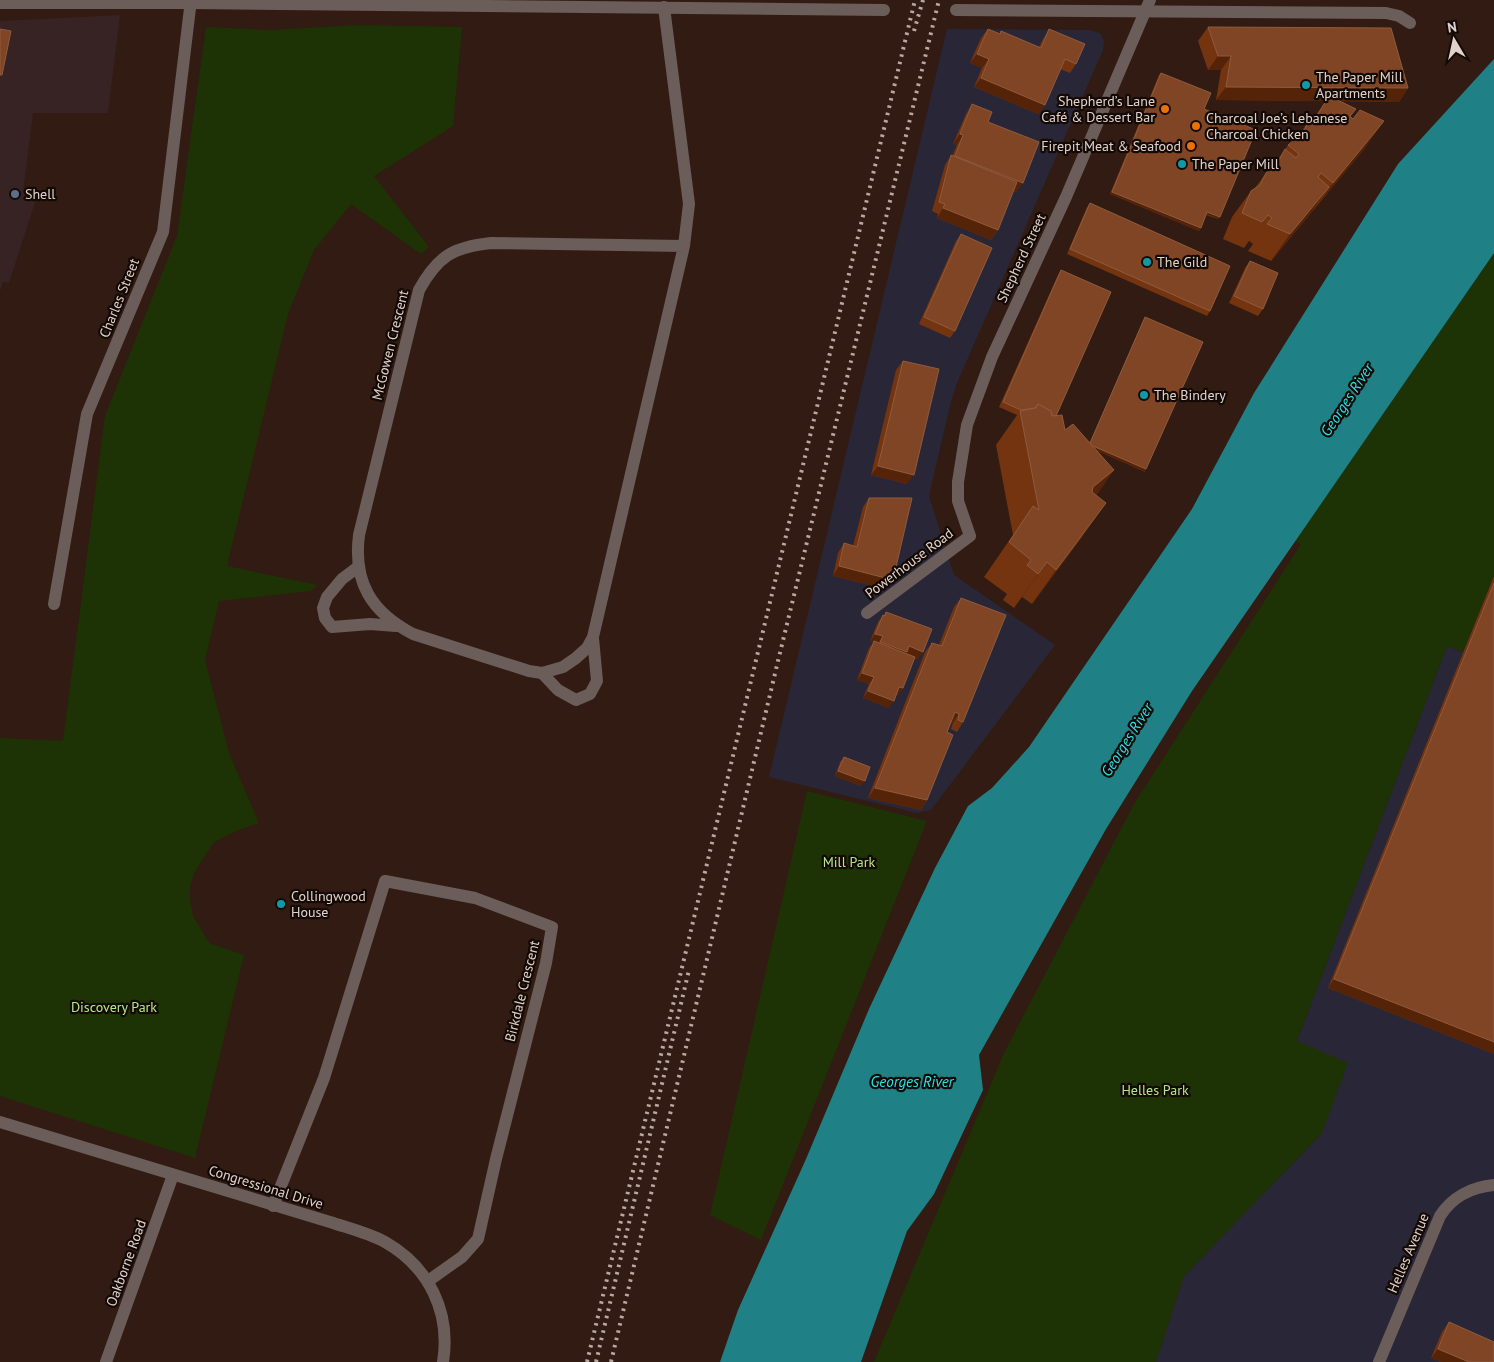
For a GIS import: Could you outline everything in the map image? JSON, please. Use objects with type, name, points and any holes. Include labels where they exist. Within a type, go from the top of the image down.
[{"type":"street","points":[[0,3],[191,1],[468,3],[664,7],[735,4],[884,10]]},
{"type":"street","name":"Charles Street","points":[[54,604],[88,414],[162,232],[191,1]]},
{"type":"street","points":[[956,10],[1148,6],[1386,13],[1400,16],[1410,23]]},
{"type":"street","name":"Shepherd Street","points":[[970,536],[958,501],[958,482],[967,424],[992,357],[1066,197],[1148,6]]},
{"type":"street","points":[[592,636],[597,681],[590,694],[576,700],[558,690],[542,673],[563,666],[576,658],[587,648],[592,636],[684,246],[689,204],[664,7]]},
{"type":"street","name":"McGowen Crescent","points":[[542,673],[529,671],[413,634],[396,626],[382,614],[372,600],[358,567],[359,535],[419,290],[428,274],[439,261],[453,252],[470,245],[491,243],[684,246]]},
{"type":"street","name":"Powerhouse Road","points":[[866,614],[970,536]]},
{"type":"street","name":"McGowen Crescent","points":[[358,567],[342,579],[327,597],[322,608],[325,618],[332,626],[370,624],[396,626]]},
{"type":"street","name":"Birkdale Crescent","points":[[274,1206],[324,1078],[385,881],[476,898],[552,927],[546,963],[496,1159],[478,1239],[462,1257],[428,1281]]},
{"type":"street","name":"Congressional Drive","points":[[0,1122],[330,1222],[384,1241],[403,1254],[428,1281],[439,1305],[445,1330],[443,1362]]},
{"type":"street","name":"Oakborne Road","points":[[106,1362],[173,1175]]},
{"type":"street","name":"Helles Avenue","points":[[1379,1362],[1440,1216],[1451,1202],[1464,1194],[1474,1189],[1494,1185]]},
{"type":"shaded area","points":[[120,15],[108,113],[33,113],[23,192],[37,196],[9,283],[3,282],[0,291],[0,21]]},
{"type":"shaded area","points":[[947,29],[1089,30],[1100,33],[1104,41],[1103,50],[957,383],[950,405],[929,496],[954,575],[1055,645],[931,810],[917,813],[769,777]]},
{"type":"shaded area","points":[[1494,576],[1494,1362],[1156,1362],[1184,1276],[1322,1133],[1297,1041],[1447,646],[1463,652]]},
{"type":"green space","name":"Discovery Park","points":[[358,25],[462,27],[453,126],[374,176],[429,247],[421,254],[351,204],[314,250],[288,314],[227,566],[317,585],[311,591],[219,601],[205,660],[229,753],[259,823],[236,831],[214,842],[195,871],[190,886],[193,916],[209,943],[244,955],[195,1158],[0,1096],[0,738],[63,741],[105,416],[177,236],[206,27],[271,30]]},
{"type":"green space","name":"Helles Park","points":[[1494,253],[1494,576],[1463,652],[1447,646],[1297,1041],[1348,1063],[1322,1133],[1184,1276],[1156,1362],[874,1362],[1004,1053],[1134,804],[1301,544],[1295,541]]},
{"type":"green space","name":"Mill Park","points":[[807,791],[927,821],[761,1240],[710,1215]]},
{"type":"water","name":"Georges River","points":[[1494,59],[1494,253],[1192,691],[1106,829],[979,1055],[983,1090],[934,1194],[907,1231],[861,1362],[720,1362],[738,1310],[806,1159],[869,1009],[935,868],[968,806],[992,788],[1029,747],[1192,509],[1254,393],[1398,164]]},
{"type":"building","name":"The Paper Mill Apartments","points":[[1208,27],[1391,28],[1408,88],[1226,87],[1231,56],[1218,56]]},
{"type":"building","points":[[0,29],[11,31],[2,75],[0,75]]},
{"type":"building","points":[[988,29],[1000,34],[1001,31],[1041,48],[1049,29],[1085,44],[1076,64],[1065,59],[1045,105],[981,78],[989,59],[977,54]]},
{"type":"building","name":"The Paper Mill","points":[[1161,73],[1211,93],[1204,109],[1256,130],[1220,217],[1207,212],[1201,228],[1112,192]]},
{"type":"building","points":[[1329,96],[1356,109],[1350,116],[1353,119],[1360,110],[1384,121],[1333,183],[1321,173],[1318,177],[1329,187],[1290,234],[1267,224],[1272,218],[1268,215],[1262,222],[1242,213],[1251,191],[1260,185],[1266,173],[1276,166],[1285,149],[1296,158],[1299,154],[1288,145],[1303,133],[1308,122],[1318,114]]},
{"type":"building","points":[[972,104],[992,112],[988,122],[1039,142],[1023,183],[955,156],[963,135],[960,134]]},
{"type":"building","points":[[951,155],[1017,182],[998,230],[943,208],[945,204],[939,202]]},
{"type":"building","name":"The Gild","points":[[1090,203],[1230,266],[1210,311],[1070,249]]},
{"type":"building","points":[[961,234],[992,248],[955,331],[924,317]]},
{"type":"building","points":[[1250,261],[1278,273],[1263,309],[1234,296]]},
{"type":"building","points":[[1061,270],[1111,292],[1056,416],[1052,416],[1051,411],[1038,404],[1035,408],[1021,410],[1003,402]]},
{"type":"building","name":"The Bindery","points":[[1145,317],[1203,342],[1146,469],[1090,443]]},
{"type":"building","points":[[903,361],[939,369],[914,475],[878,466]]},
{"type":"building","points":[[1038,404],[1051,411],[1052,416],[1062,415],[1065,430],[1073,424],[1114,470],[1093,487],[1092,492],[1106,503],[1056,570],[1047,562],[1038,574],[1027,565],[1031,560],[1009,542],[1033,506],[1039,510],[1020,411],[1036,408]]},
{"type":"building","points":[[869,498],[912,498],[893,580],[839,566],[844,543],[857,547]]},
{"type":"building","points":[[1494,583],[1494,1042],[1334,979]]},
{"type":"building","points":[[961,598],[1006,615],[963,722],[958,720],[959,714],[955,712],[947,732],[953,735],[927,800],[875,788],[932,643],[942,646]]},
{"type":"building","points":[[886,612],[932,629],[923,652],[909,646],[907,652],[880,642],[883,636],[875,634]]},
{"type":"building","points":[[874,641],[915,657],[903,688],[899,687],[894,701],[868,691],[874,677],[862,673]]},
{"type":"building","points":[[844,757],[870,767],[865,781],[838,771]]},
{"type":"building","points":[[1449,1322],[1494,1342],[1494,1362],[1469,1362],[1438,1349]]},
{"type":"railway","points":[[587,1362],[915,0]]},
{"type":"railway","points":[[914,31],[923,0]]},
{"type":"railway","points":[[611,1362],[778,661],[939,0]]},
{"type":"railway","points":[[596,1362],[689,970]]},
{"type":"place","name":"The Paper Mill Apartments","points":[[1306,85]]},
{"type":"place","name":"Shepherd’s Lane Café & Dessert Bar","points":[[1165,109]]},
{"type":"place","name":"Charcoal Joe’s Lebanese Charcoal Chicken","points":[[1196,126]]},
{"type":"place","name":"Firepit Meat & Seafood","points":[[1191,146]]},
{"type":"place","name":"The Paper Mill","points":[[1182,164]]},
{"type":"place","name":"Shell","points":[[15,194]]},
{"type":"place","name":"The Gild","points":[[1147,262]]},
{"type":"place","name":"The Bindery","points":[[1144,395]]},
{"type":"place","name":"Collingwood House","points":[[281,904]]}]
